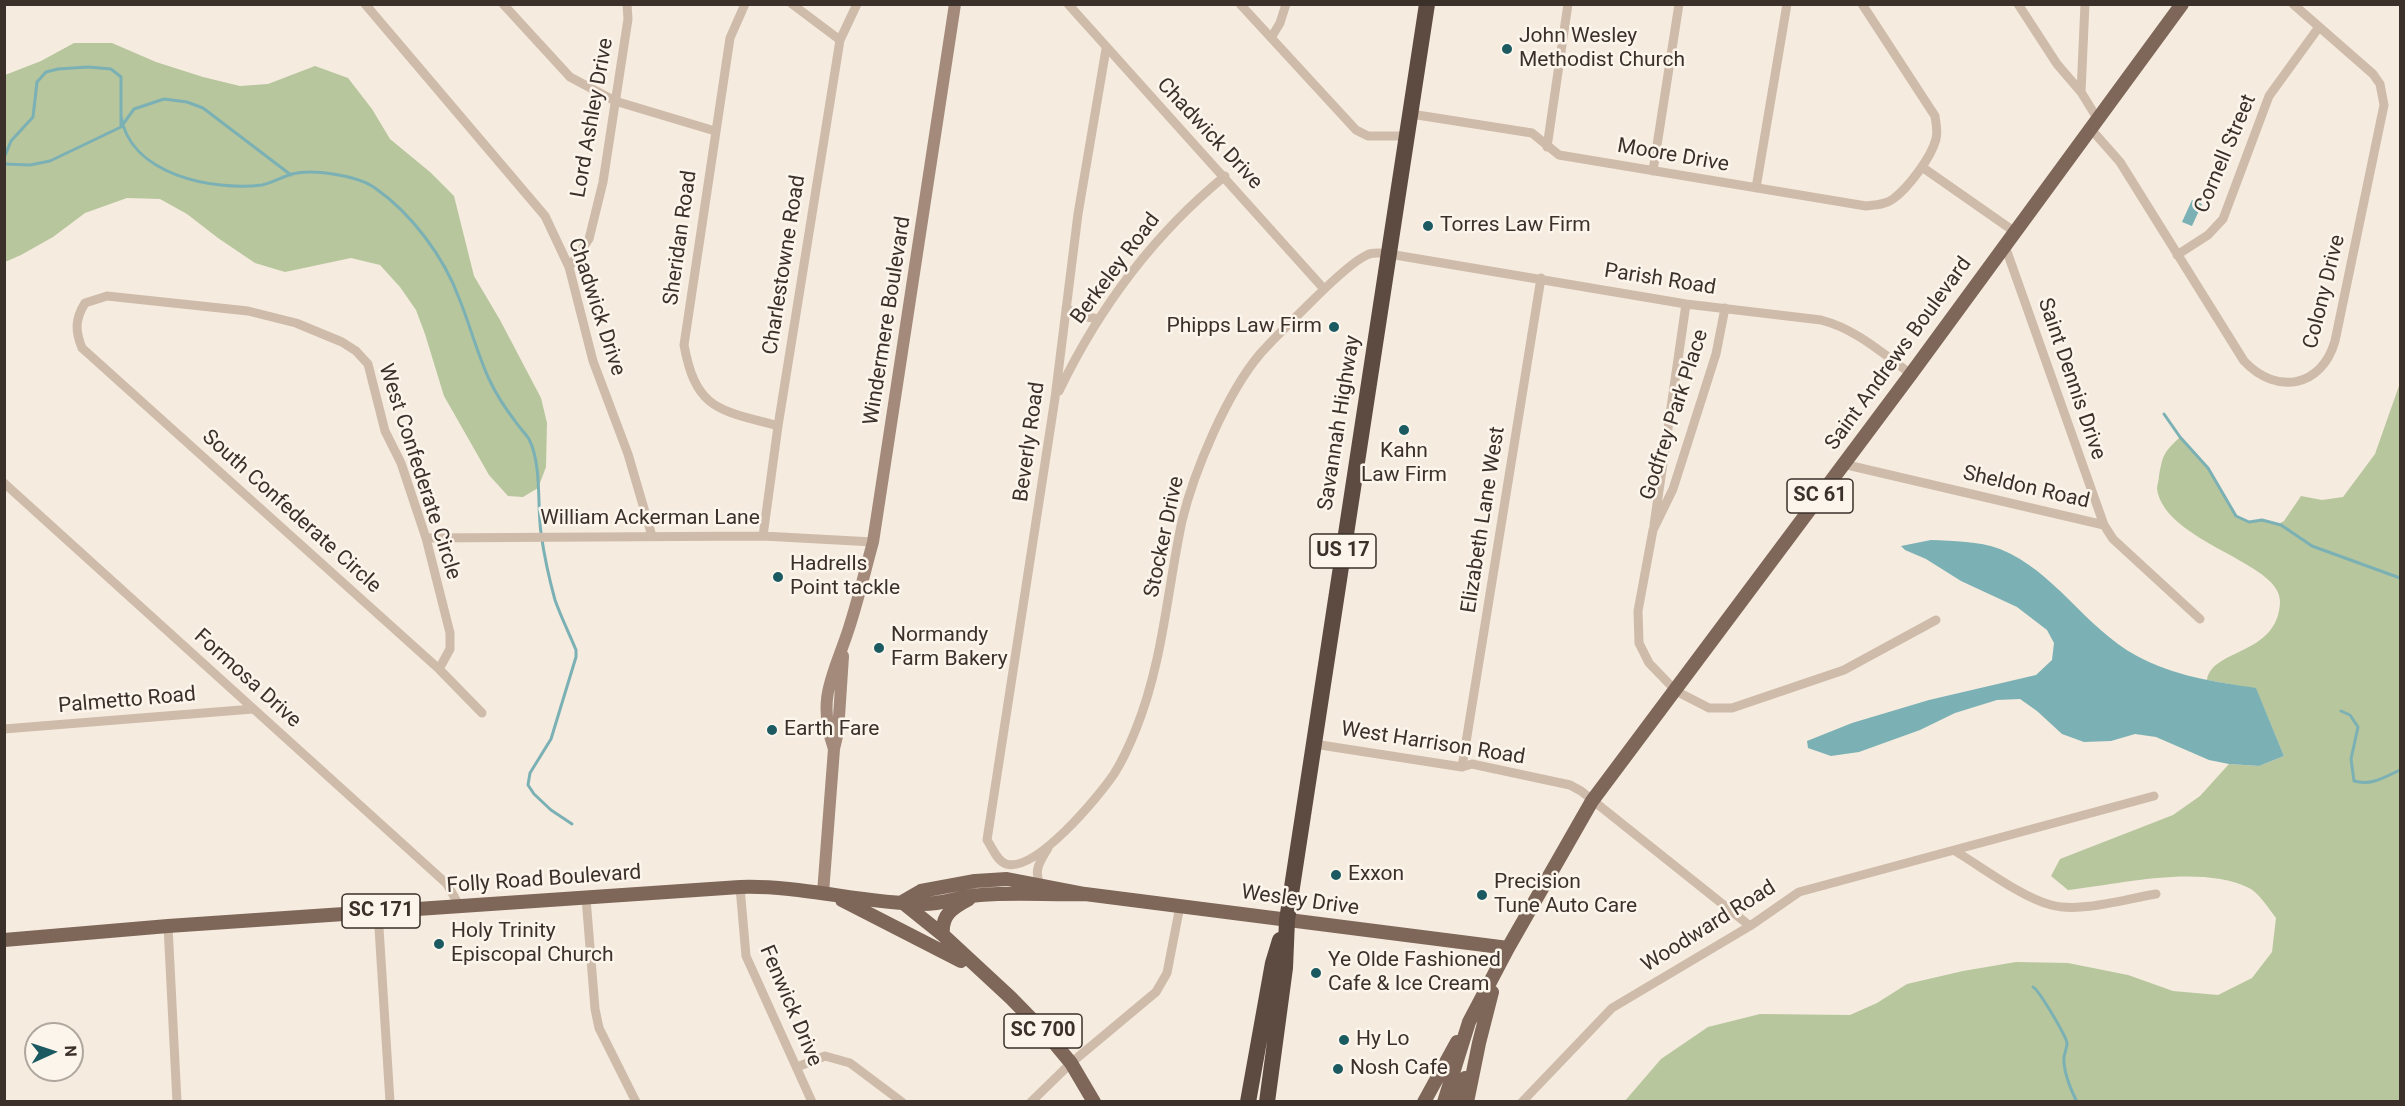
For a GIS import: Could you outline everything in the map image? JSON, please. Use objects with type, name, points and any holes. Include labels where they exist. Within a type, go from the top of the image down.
[{"type":"highway","name":"Savannah Highway","points":[[1267,1101],[1285,969],[1287,920],[1428,4]]},
{"type":"highway","name":"Savannah Highway","points":[[1248,1101],[1273,963],[1287,920]]},
{"type":"main road","name":"Saint Andrews Boulevard","points":[[1444,1101],[1469,1022],[1498,971],[1508,948],[1592,801],[1911,374],[2182,4]]},
{"type":"main road","name":"Wesley Drive","points":[[902,902],[921,891],[975,881],[1007,879],[1085,894],[1508,948]]},
{"type":"main road","name":"Folly Road Boulevard","points":[[4,940],[168,926],[740,887],[779,887],[829,895],[902,902],[943,935],[1011,998],[1071,1063],[1094,1101]]},
{"type":"main road","name":"Wesley Drive","points":[[902,902],[923,905],[976,895],[1085,894]]},
{"type":"main road","name":"Folly Road Boulevard","points":[[829,895],[980,971]]},
{"type":"main road","points":[[943,935],[944,918],[959,905],[976,895]]},
{"type":"main road","name":"Saint Andrews Boulevard","points":[[1467,1101],[1479,1042],[1498,971]]},
{"type":"main road","name":"SC 61","points":[[1424,1101],[1469,1022]]},
{"type":"main road","name":"SC 61","points":[[1457,1101],[1479,1042]]},
{"type":"street","name":"Chadwick Drive","points":[[365,4],[545,216],[569,267],[593,361],[628,454],[652,536]]},
{"type":"street","points":[[503,4],[570,77],[615,101],[715,130]]},
{"type":"street","name":"Lord Ashley Drive","points":[[569,267],[589,239],[603,182],[628,19],[627,4]]},
{"type":"street","name":"Sheridan Road","points":[[746,4],[730,38],[684,345],[687,364],[701,393],[715,407],[778,426]]},
{"type":"street","points":[[792,4],[840,40]]},
{"type":"street","name":"Charlestowne Road","points":[[763,536],[778,426],[840,40],[857,4]]},
{"type":"street","name":"Windermere Boulevard","points":[[834,749],[829,734],[827,687],[845,640],[873,542],[955,4]]},
{"type":"street","name":"Chadwick Drive","points":[[1068,4],[1106,49],[1225,176],[1324,289]]},
{"type":"street","points":[[1240,4],[1356,130],[1368,136],[1407,135]]},
{"type":"street","points":[[1271,38],[1280,23],[1286,4]]},
{"type":"street","points":[[1547,147],[1569,4]]},
{"type":"street","points":[[1653,171],[1679,4]]},
{"type":"street","points":[[1756,188],[1787,4]]},
{"type":"street","name":"Moore Drive","points":[[1411,114],[1532,134],[1559,155],[1866,206],[1883,205],[1893,199],[1922,167],[1936,140],[1937,127],[1935,116],[1862,4]]},
{"type":"street","name":"Colony Drive","points":[[2018,4],[2057,64],[2081,92],[2094,123],[2234,345],[2254,372],[2279,383],[2296,383],[2323,368],[2336,341],[2384,105],[2380,84],[2373,74],[2293,4]]},
{"type":"street","points":[[2081,92],[2085,4]]},
{"type":"street","name":"Cornell Street","points":[[2177,255],[2208,235],[2223,219],[2269,96],[2319,27]]},
{"type":"street","name":"Beverly Road","points":[[987,840],[1055,398],[1078,214],[1106,49]]},
{"type":"street","points":[[1922,167],[2014,232]]},
{"type":"street","name":"Berkeley Road","points":[[1055,398],[1077,352],[1098,319],[1157,241],[1199,198],[1225,176]]},
{"type":"street","name":"Saint Dennis Drive","points":[[2005,246],[2104,525]]},
{"type":"street","name":"Parish Road","points":[[1389,254],[1686,304],[1821,320],[1854,332],[1911,374]]},
{"type":"street","name":"Stocker Drive","points":[[987,840],[1002,862],[1009,865],[1018,864],[1033,857],[1071,825],[1115,772],[1135,732],[1149,696],[1159,656],[1185,510],[1195,477],[1216,428],[1242,380],[1260,355],[1324,289],[1366,255],[1389,254]]},
{"type":"street","name":"Elizabeth Lane West","points":[[1462,767],[1541,278]]},
{"type":"street","name":"West Confederate Circle","points":[[77,338],[76,326],[79,312],[85,303],[107,296],[248,311],[296,323],[342,342],[356,351],[368,364],[385,431],[401,464],[426,538],[450,633],[450,650],[439,669]]},
{"type":"street","name":"Godfrey Park Place","points":[[1686,304],[1653,530],[1638,611],[1639,643],[1649,663],[1676,691],[1709,708],[1732,708],[1844,670],[1936,620]]},
{"type":"street","points":[[1066,308],[1078,315],[1098,319]]},
{"type":"street","name":"Godfrey Park Place","points":[[1653,530],[1673,489],[1716,354],[1725,308]]},
{"type":"street","name":"South Confederate Circle","points":[[77,338],[82,348],[90,356],[439,669],[482,713]]},
{"type":"street","name":"Sheldon Road","points":[[1843,464],[2104,525],[2113,539],[2200,619]]},
{"type":"street","name":"Formosa Drive","points":[[4,483],[447,884],[460,907]]},
{"type":"street","name":"William Ackerman Lane","points":[[426,538],[763,536],[873,542]]},
{"type":"street","name":"Windermere Boulevard","points":[[829,895],[834,749],[838,732],[845,640]]},
{"type":"street","name":"Palmetto Road","points":[[4,729],[253,709]]},
{"type":"street","name":"West Harrison Road","points":[[1314,744],[1462,767],[1472,764],[1570,785],[1581,791],[1750,926]]},
{"type":"street","name":"Woodward Road","points":[[1522,1101],[1612,1008],[1750,926],[1799,892],[2154,796]]},
{"type":"street","name":"Stocker Drive","points":[[1040,884],[1037,878],[1039,864],[1052,842]]},
{"type":"street","points":[[1955,850],[2019,890],[2050,905],[2082,907],[2156,894]]},
{"type":"street","name":"Fenwick Drive","points":[[740,887],[746,956],[812,1101]]},
{"type":"street","points":[[586,898],[595,1009],[599,1028],[636,1101]]},
{"type":"street","points":[[1030,1101],[1071,1063],[1156,992],[1167,974],[1180,906]]},
{"type":"street","points":[[378,912],[390,1101]]},
{"type":"street","points":[[168,926],[177,1101]]},
{"type":"street","points":[[797,1067],[825,1056],[850,1063],[902,1101]]},
{"type":"green space","points":[[74,43],[112,43],[156,62],[240,86],[268,84],[315,66],[348,78],[372,109],[390,139],[430,172],[454,196],[474,276],[541,398],[547,423],[546,467],[538,488],[523,497],[508,496],[489,475],[444,396],[416,310],[400,287],[380,265],[351,258],[285,272],[255,263],[187,214],[160,199],[127,198],[85,213],[53,237],[5,262],[5,75],[41,61]]},
{"type":"green space","points":[[2400,383],[2400,1101],[1624,1102],[1661,1059],[1708,1027],[1760,1014],[1850,1015],[1877,1003],[1907,984],[1963,971],[2016,962],[2068,963],[2128,975],[2173,991],[2218,995],[2252,978],[2272,952],[2276,918],[2253,890],[2229,881],[2208,877],[2184,877],[2136,880],[2068,890],[2051,876],[2060,859],[2173,815],[2200,796],[2229,764],[2259,766],[2284,756],[2256,689],[2207,680],[2211,670],[2220,662],[2257,642],[2268,632],[2276,620],[2280,602],[2276,588],[2263,575],[2180,524],[2165,508],[2157,489],[2163,458],[2167,450],[2180,437],[2208,468],[2236,516],[2249,522],[2262,520],[2277,525],[2284,521],[2301,496],[2322,500],[2343,497],[2375,454]]},
{"type":"water","points":[[2192,200],[2202,204],[2192,226],[2182,222]]},
{"type":"water","points":[[1931,540],[1983,544],[2020,559],[2054,585],[2101,631],[2151,663],[2195,677],[2256,688],[2284,756],[2259,766],[2229,764],[2209,760],[2156,737],[2135,734],[2111,741],[2084,742],[2062,734],[2020,699],[1997,700],[1955,713],[1920,730],[1859,752],[1831,756],[1808,748],[1807,741],[1852,723],[1929,700],[2036,675],[2052,660],[2054,643],[2047,630],[2017,607],[1961,581],[1901,546]]},
{"type":"waterway","points":[[4,158],[11,141],[33,117],[37,82],[46,72],[88,67],[111,69],[121,77],[121,116]]},
{"type":"waterway","points":[[4,164],[30,165],[50,161],[121,127],[134,109],[164,99],[187,102],[203,108],[291,175]]},
{"type":"waterway","points":[[121,127],[121,116],[128,136],[140,153],[176,175],[198,181],[221,185],[262,185],[292,174],[311,172],[335,174],[367,183],[401,210],[425,237],[445,267],[492,385],[529,439],[536,461],[541,533],[547,566],[555,600],[576,650],[576,657],[551,739],[530,773],[528,785],[551,810],[572,824]]},
{"type":"waterway","points":[[2164,414],[2180,437],[2208,468],[2236,516],[2249,522],[2262,520],[2281,525],[2312,546],[2400,578]]},
{"type":"waterway","points":[[2341,711],[2350,715],[2358,727],[2351,759],[2354,781],[2372,782],[2400,770]]},
{"type":"waterway","points":[[2033,987],[2046,1004],[2067,1043],[2064,1057],[2065,1068],[2077,1102]]},
{"type":"place","name":"John Wesley Methodist Church","points":[[1507,49]]},
{"type":"place","name":"Torres Law Firm","points":[[1428,226]]},
{"type":"place","name":"Phipps Law Firm","points":[[1334,327]]},
{"type":"place","name":"Kahn Law Firm","points":[[1404,430]]},
{"type":"place","name":"Hadrells Point tackle","points":[[778,577]]},
{"type":"place","name":"Normandy Farm Bakery","points":[[879,648]]},
{"type":"place","name":"Earth Fare","points":[[772,730]]},
{"type":"place","name":"Exxon","points":[[1336,875]]},
{"type":"place","name":"Precision Tune Auto Care","points":[[1482,895]]},
{"type":"place","name":"Holy Trinity Episcopal Church","points":[[439,944]]},
{"type":"place","name":"Ye Olde Fashioned Cafe & Ice Cream","points":[[1316,973]]},
{"type":"place","name":"Hy Lo","points":[[1344,1040]]},
{"type":"place","name":"Nosh Cafe","points":[[1338,1069]]}]
